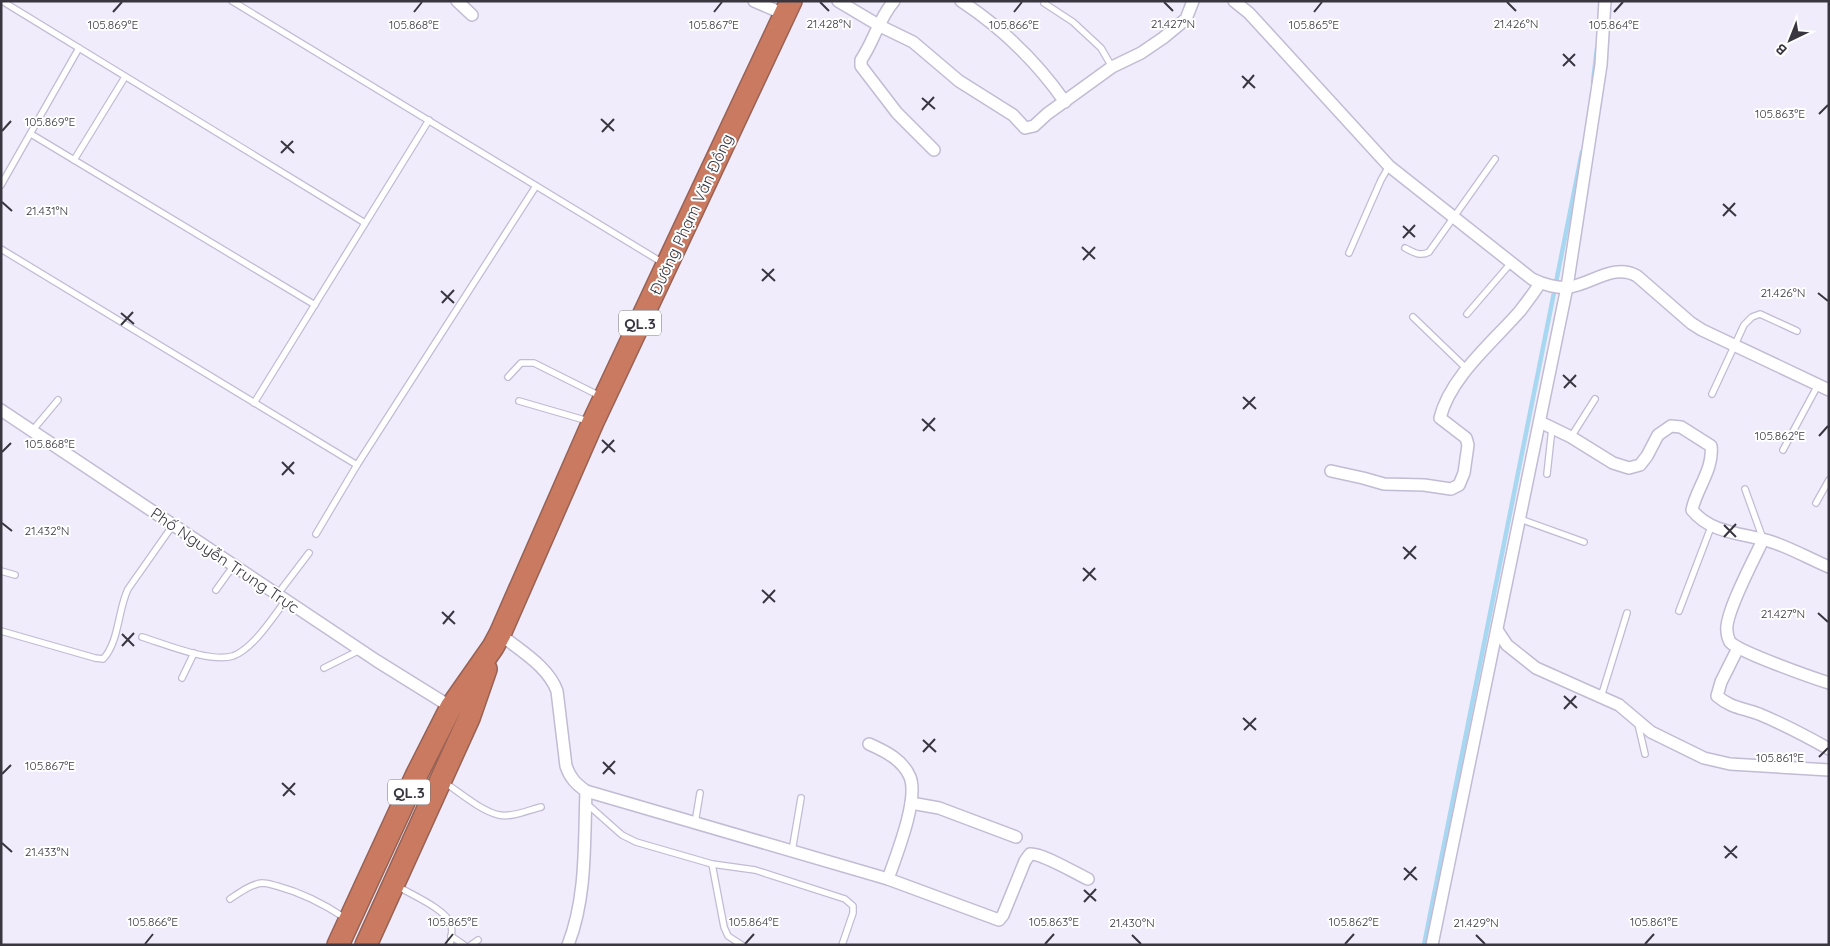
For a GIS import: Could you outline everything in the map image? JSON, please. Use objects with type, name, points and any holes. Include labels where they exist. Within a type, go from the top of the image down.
[{"type":"highway","name":"Đường Phạm Văn Đồng","points":[[366,945],[475,704],[497,641],[593,422],[788,8]]},
{"type":"highway","name":"Đường Phạm Văn Đồng","points":[[338,945],[416,776],[451,707],[497,641]]},
{"type":"street","points":[[457,1],[472,15]]},
{"type":"street","points":[[754,1],[788,8]]},
{"type":"street","points":[[838,1],[880,26],[913,42],[959,81],[1013,115],[1025,128],[1034,126],[1047,114],[1112,67],[1141,53],[1180,25],[1186,19],[1193,1]]},
{"type":"street","points":[[894,1],[884,12],[880,26],[861,60],[861,66],[897,113],[934,150]]},
{"type":"street","points":[[961,1],[978,12],[1025,53],[1048,77],[1065,102]]},
{"type":"street","points":[[1234,1],[1249,13],[1389,166],[1511,263],[1544,284],[1564,287],[1618,271],[1629,271],[1638,276],[1691,323],[1735,346],[1824,387]]},
{"type":"street","points":[[1432,945],[1540,422],[1601,65],[1605,1]]},
{"type":"street","points":[[1330,471],[1384,484],[1424,485],[1451,489],[1459,485],[1464,473],[1468,445],[1466,438],[1440,418],[1442,408],[1467,369],[1544,284]]},
{"type":"street","name":"Phố Nguyễn Trung Trực","points":[[1,410],[360,650],[451,707]]},
{"type":"street","points":[[1540,422],[1571,437],[1614,464],[1629,468],[1640,465],[1658,435],[1671,426],[1681,427],[1711,446],[1712,456],[1694,498],[1692,510],[1699,519],[1711,527],[1773,542],[1829,567]]},
{"type":"street","points":[[1763,540],[1730,614],[1726,629],[1730,642],[1738,648],[1829,683]]},
{"type":"street","points":[[1497,630],[1507,645],[1536,668],[1619,705],[1651,732],[1704,758],[1730,764],[1829,770]]},
{"type":"street","points":[[497,641],[546,671],[553,680],[557,691],[566,766],[569,776],[586,797],[695,823],[888,879],[999,920],[1003,915],[1025,861],[1030,854],[1034,853],[1088,879]]},
{"type":"street","points":[[1738,648],[1721,682],[1718,696],[1726,704],[1759,714],[1803,734],[1829,749]]},
{"type":"street","points":[[868,744],[885,751],[905,769],[911,781],[911,803],[903,836],[888,879]]},
{"type":"street","points":[[568,945],[576,921],[583,869],[586,797]]},
{"type":"street","points":[[911,803],[955,813],[1016,837]]},
{"type":"lane","points":[[2,1],[365,224]]},
{"type":"lane","points":[[232,1],[667,265]]},
{"type":"lane","points":[[1044,3],[1073,22],[1101,48],[1112,67]]},
{"type":"lane","points":[[1,185],[79,48]]},
{"type":"lane","points":[[74,160],[125,77]]},
{"type":"lane","points":[[254,403],[429,120]]},
{"type":"lane","points":[[31,134],[315,305]]},
{"type":"lane","points":[[1405,248],[1424,255],[1429,252],[1495,159]]},
{"type":"lane","points":[[1349,253],[1389,166]]},
{"type":"lane","points":[[316,534],[357,465],[536,186]]},
{"type":"lane","points":[[1,250],[357,465]]},
{"type":"lane","points":[[1467,314],[1511,263]]},
{"type":"lane","points":[[1712,394],[1744,325],[1752,317],[1760,314],[1797,331]]},
{"type":"lane","points":[[1413,317],[1467,369]]},
{"type":"lane","points":[[508,377],[521,363],[534,363],[604,398]]},
{"type":"lane","points":[[1784,450],[1824,387]]},
{"type":"lane","points":[[1571,437],[1595,399]]},
{"type":"lane","points":[[32,431],[58,400]]},
{"type":"lane","points":[[519,401],[593,422]]},
{"type":"lane","points":[[1547,474],[1552,428]]},
{"type":"lane","points":[[1816,504],[1829,480]]},
{"type":"lane","points":[[1745,489],[1763,540]]},
{"type":"lane","points":[[1520,519],[1584,542]]},
{"type":"lane","points":[[1,631],[103,659],[109,651],[122,599],[173,525]]},
{"type":"lane","points":[[1679,611],[1711,527]]},
{"type":"lane","points":[[142,637],[207,657],[222,658],[238,653],[257,637],[309,554]]},
{"type":"lane","points":[[216,590],[234,566]]},
{"type":"lane","points":[[1,571],[15,575]]},
{"type":"lane","points":[[1601,697],[1627,613]]},
{"type":"lane","points":[[324,668],[360,650]]},
{"type":"lane","points":[[182,678],[194,653]]},
{"type":"lane","points":[[1638,722],[1644,754]]},
{"type":"lane","points":[[441,780],[485,809],[500,816],[542,807]]},
{"type":"lane","points":[[695,823],[700,793]]},
{"type":"lane","points":[[586,797],[622,836],[636,842],[712,864],[755,870],[826,892],[850,902],[853,912],[842,945]]},
{"type":"lane","points":[[792,851],[801,798]]},
{"type":"lane","points":[[712,864],[724,927],[728,936],[742,945]]},
{"type":"lane","points":[[230,899],[250,887],[262,883],[270,884],[303,894],[322,903],[349,921]]},
{"type":"lane","points":[[394,884],[441,912],[451,924],[450,945]]},
{"type":"lane","points":[[451,936],[464,945]]},
{"type":"lane","points":[[471,945],[478,940]]},
{"type":"waterway","points":[[1593,82],[1597,48]]},
{"type":"waterway","points":[[1424,945],[1582,152]]}]
